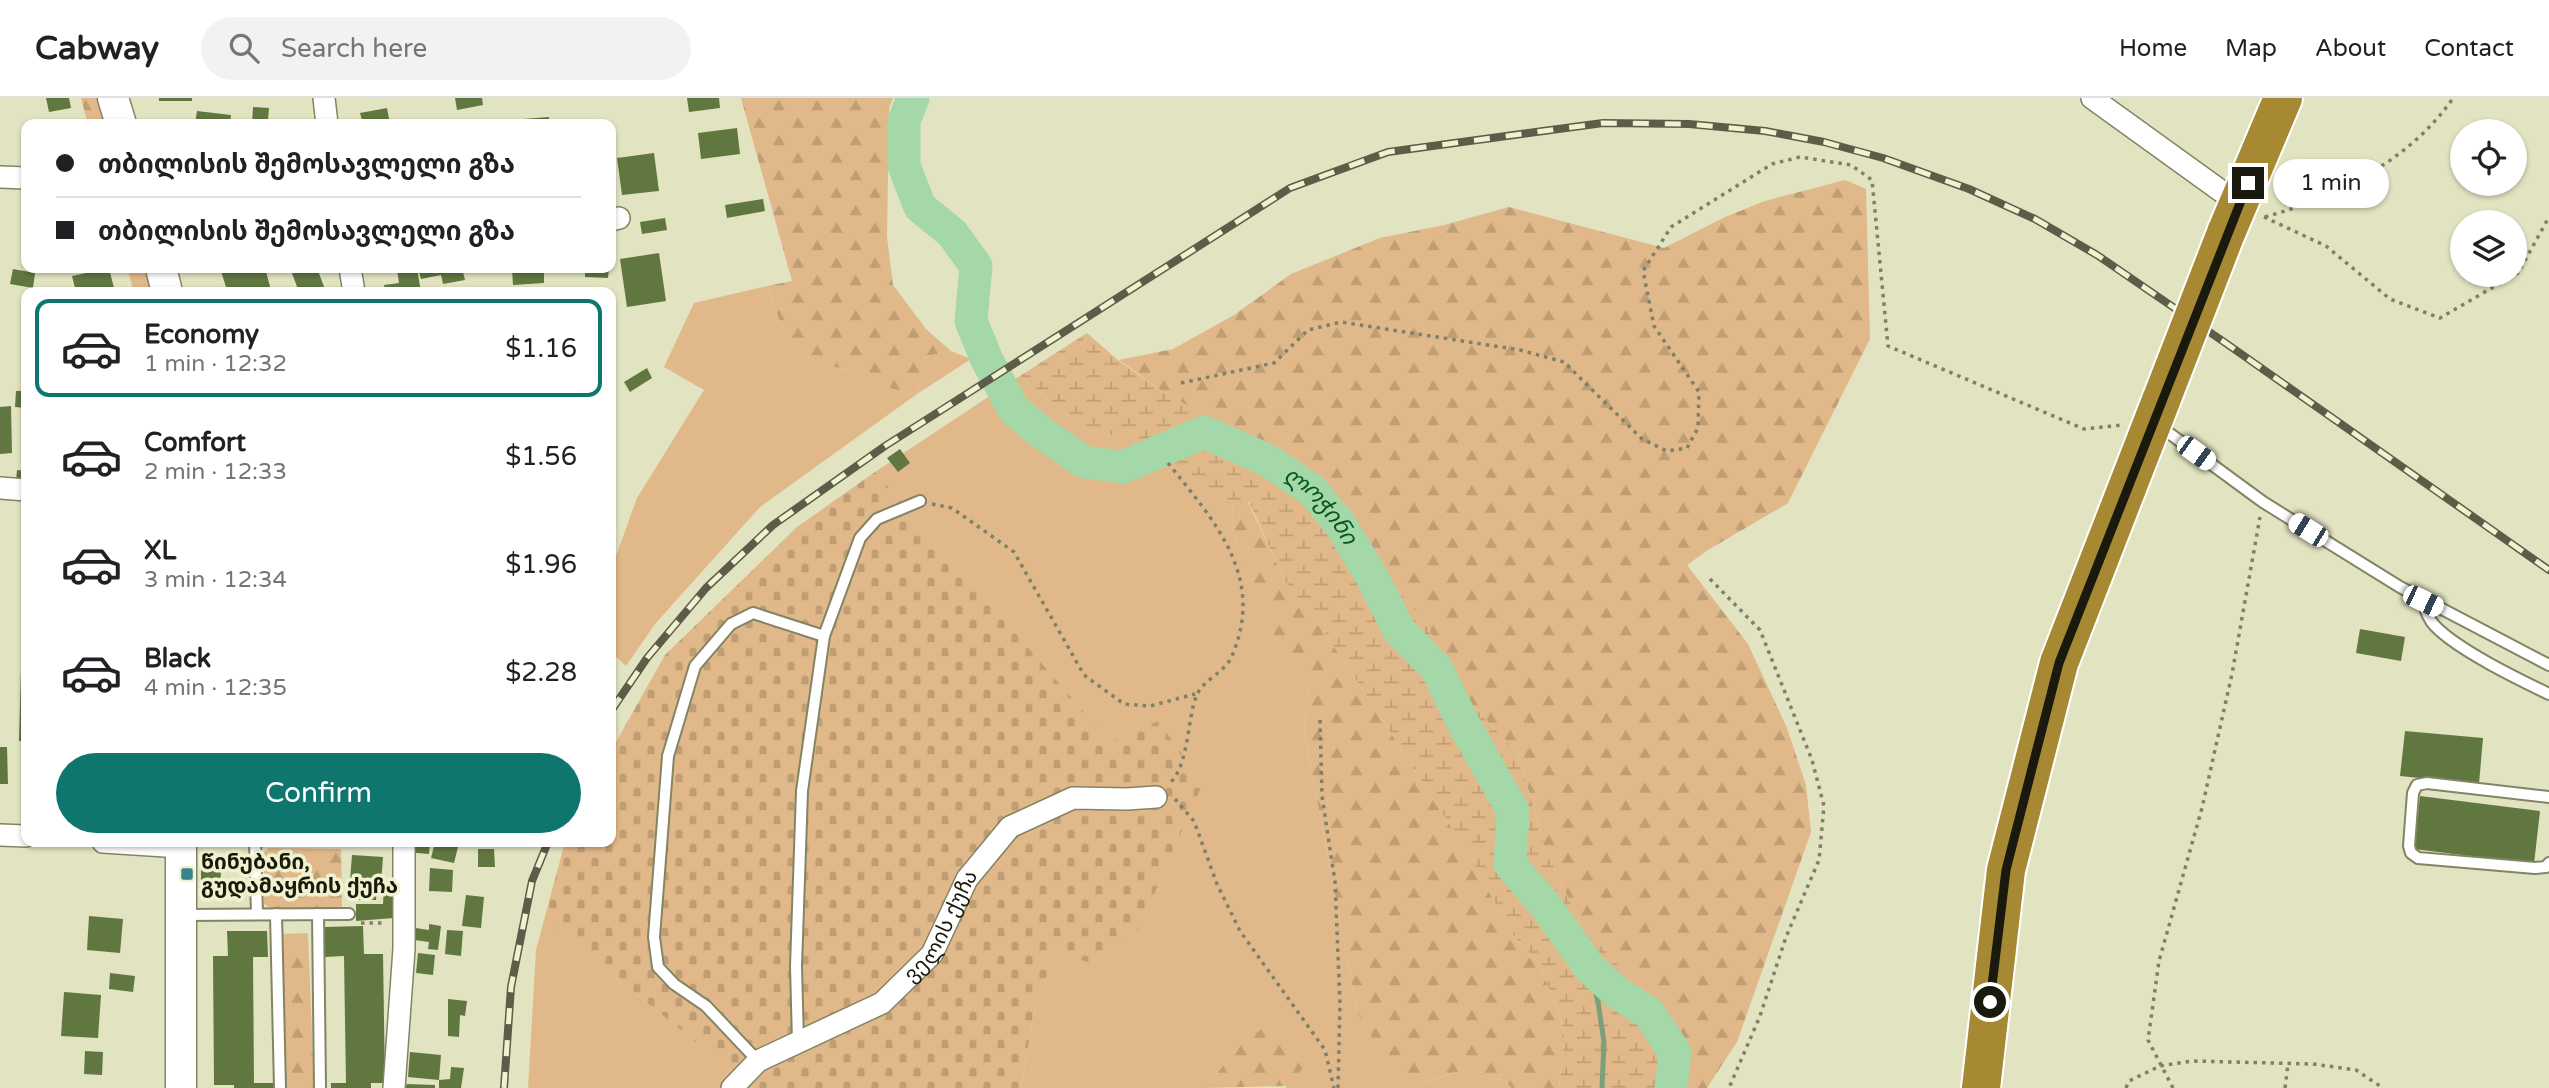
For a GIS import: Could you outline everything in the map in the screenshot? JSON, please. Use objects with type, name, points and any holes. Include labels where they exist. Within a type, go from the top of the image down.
[{"type":"highway","points":[[1981,1088],[2006,870],[2059,663],[2158,410],[2239,220],[2283,98]]},
{"type":"street","points":[[113,98],[119,119]]},
{"type":"street","points":[[324,98],[326,119]]},
{"type":"street","points":[[2092,98],[2239,220]]},
{"type":"street","points":[[0,177],[21,178]]},
{"type":"street","points":[[0,488],[21,490]]},
{"type":"street","name":"ველის ქუჩა","points":[[732,1088],[758,1061],[882,1003],[932,954],[967,879],[1010,827],[1073,797],[1127,800],[1156,797]]},
{"type":"street","points":[[0,835],[21,836]]},
{"type":"street","points":[[181,847],[181,1088]]},
{"type":"street","points":[[394,1088],[404,949],[404,847]]},
{"type":"lane","points":[[2158,410],[2263,502],[2423,601],[2549,665]]},
{"type":"lane","points":[[797,1042],[796,966],[802,792],[824,636],[860,538],[877,519],[920,501]]},
{"type":"lane","points":[[2423,601],[2434,625],[2461,646],[2549,694]]},
{"type":"lane","points":[[758,1061],[706,1006],[674,984],[658,967],[654,937],[668,756],[695,666],[731,624],[753,613],[824,636]]},
{"type":"lane","points":[[2549,797],[2427,783],[2417,785],[2413,793],[2409,846],[2411,853],[2418,858],[2535,868],[2546,867],[2549,863]]},
{"type":"lane","points":[[255,847],[257,914]]},
{"type":"lane","points":[[276,914],[280,1088]]},
{"type":"lane","points":[[318,914],[320,1088]]},
{"type":"lane","points":[[181,915],[349,914]]},
{"type":"path","points":[[2239,220],[2286,211],[2364,179],[2436,123],[2454,98]]},
{"type":"path","points":[[1181,383],[1274,363],[1308,330],[1341,322],[1520,350],[1564,362],[1642,439],[1667,451],[1687,448],[1698,428],[1699,392],[1654,326],[1643,271],[1671,227],[1772,164],[1800,157],[1851,165],[1872,180],[1888,346],[2084,429],[2158,410]]},
{"type":"path","points":[[2527,257],[2549,217]]},
{"type":"path","points":[[2239,220],[2326,246],[2390,299],[2440,318],[2493,287]]},
{"type":"path","points":[[920,501],[952,508],[1014,552],[1084,675],[1124,704],[1150,706],[1196,694],[1229,663],[1240,638],[1243,582],[1219,528],[1168,463]]},
{"type":"path","points":[[2173,1088],[2148,1040],[2159,961],[2203,808],[2232,674],[2263,502]]},
{"type":"path","points":[[1710,579],[1760,629],[1812,760],[1824,806],[1819,860],[1786,937],[1760,1016],[1729,1088]]},
{"type":"path","points":[[1156,797],[1175,778],[1187,741],[1196,694]]},
{"type":"path","points":[[1320,720],[1322,796],[1335,882],[1340,1004],[1336,1088]]},
{"type":"path","points":[[1156,797],[1176,800],[1194,821],[1217,884],[1240,931],[1325,1050],[1336,1088]]},
{"type":"path","points":[[349,914],[356,923],[403,923]]},
{"type":"path","points":[[2126,1088],[2129,1081],[2161,1066],[2192,1061],[2313,1064],[2356,1070],[2383,1088]]},
{"type":"path","points":[[2285,1088],[2288,1064]]},
{"type":"green space","points":[[81,98],[106,98],[112,119],[87,119]]},
{"type":"green space","points":[[741,98],[893,98],[889,108],[887,237],[893,285],[926,329],[951,351],[927,356],[917,394],[889,388],[866,372],[827,366],[789,347],[767,286],[792,281]]},
{"type":"green space","points":[[1845,180],[1866,189],[1870,339],[1788,503],[1687,565],[1748,644],[1787,728],[1806,785],[1811,832],[1737,1042],[1707,1088],[1665,1088],[1664,1048],[1630,978],[1580,923],[1545,848],[1518,754],[1451,682],[1429,628],[1349,529],[1322,484],[1166,394],[1119,360],[1173,349],[1234,315],[1291,274],[1380,238],[1444,225],[1509,207],[1664,248],[1725,217],[1765,201]]},
{"type":"green space","points":[[128,273],[150,273],[154,287],[133,287]]},
{"type":"green space","points":[[767,286],[789,347],[827,366],[866,372],[889,388],[917,394],[760,507],[655,624],[626,666],[616,657],[616,556],[637,498],[704,390],[664,367],[694,303]]},
{"type":"green space","points":[[1087,333],[1119,361],[1166,394],[1268,448],[1322,484],[1349,529],[1429,628],[1451,682],[1518,754],[1545,848],[1580,923],[1630,978],[1664,1048],[1665,1088],[1559,1088],[1565,1031],[1540,964],[1511,933],[1471,858],[1394,738],[1320,625],[1285,581],[1249,502],[1232,502],[1129,439],[1085,429],[1020,376]]},
{"type":"green space","points":[[951,351],[971,359],[917,394],[927,356]]},
{"type":"green space","points":[[1020,376],[1085,429],[1129,439],[1232,502],[1234,535],[1282,654],[1308,688],[1304,732],[1358,1014],[1425,1082],[1456,1072],[1502,1080],[1512,1088],[1285,1088],[1287,1086],[1242,1042],[1205,1088],[1021,1088],[1033,1017],[1055,952],[1110,743],[875,472]]},
{"type":"green space","points":[[875,472],[1110,742],[1158,721],[1203,783],[1137,933],[1094,964],[1055,952],[1033,1017],[1021,1088],[753,1088],[544,920],[564,847],[616,847],[616,742],[665,655],[797,527]]},
{"type":"green space","points":[[1232,502],[1248,502],[1285,581],[1320,625],[1394,738],[1471,858],[1511,933],[1540,964],[1565,1031],[1559,1088],[1512,1088],[1502,1080],[1456,1072],[1425,1082],[1385,1058],[1358,1014],[1304,732],[1308,688],[1282,654],[1234,535]]},
{"type":"green space","points":[[269,848],[341,849],[342,909],[270,908],[264,904],[264,852]]},
{"type":"green space","points":[[544,920],[753,1088],[528,1088],[536,950]]},
{"type":"green space","points":[[308,933],[314,1088],[286,1088],[279,934]]},
{"type":"green space","points":[[1273,1022],[1289,1040],[1303,1068],[1287,1086],[1205,1088],[1242,1042]]},
{"type":"building","points":[[46,98],[69,98],[71,108],[49,112]]},
{"type":"building","points":[[159,98],[192,98],[192,101],[159,101]]},
{"type":"building","points":[[455,98],[482,98],[483,105],[457,110]]},
{"type":"building","points":[[687,98],[719,98],[720,108],[689,112]]},
{"type":"building","points":[[253,107],[269,108],[268,119],[252,119]]},
{"type":"building","points":[[387,108],[389,119],[362,119],[360,113]]},
{"type":"building","points":[[197,111],[231,115],[231,119],[196,119]]},
{"type":"building","points":[[737,128],[740,154],[701,159],[698,133]]},
{"type":"building","points":[[654,153],[659,191],[622,195],[617,158]]},
{"type":"building","points":[[763,199],[765,211],[727,218],[725,205]]},
{"type":"building","points":[[665,218],[667,230],[642,234],[640,222]]},
{"type":"building","points":[[659,253],[666,301],[627,307],[620,259]]},
{"type":"building","points":[[13,269],[21,270],[21,273],[35,273],[33,287],[10,284]]},
{"type":"building","points":[[110,273],[114,287],[75,287],[72,276]]},
{"type":"building","points":[[222,273],[266,273],[270,287],[226,287]]},
{"type":"building","points":[[292,273],[319,273],[324,287],[297,287]]},
{"type":"building","points":[[398,273],[418,273],[420,287],[384,287],[399,283]]},
{"type":"building","points":[[419,273],[463,273],[465,280],[443,284],[441,275],[421,279]]},
{"type":"building","points":[[512,273],[544,273],[544,283],[513,285]]},
{"type":"building","points":[[585,273],[608,273],[608,278],[585,277]]},
{"type":"building","points":[[647,368],[652,378],[630,392],[624,382]]},
{"type":"building","points":[[16,391],[21,391],[21,408],[15,407]]},
{"type":"building","points":[[11,406],[12,453],[0,454],[0,407]]},
{"type":"building","points":[[900,449],[910,463],[898,472],[887,458]]},
{"type":"building","points":[[17,470],[21,470],[21,482],[16,481]]},
{"type":"building","points":[[2360,629],[2405,637],[2401,661],[2356,653]]},
{"type":"building","points":[[21,668],[21,741],[19,741]]},
{"type":"building","points":[[2405,731],[2483,738],[2479,784],[2400,776]]},
{"type":"building","points":[[0,747],[7,747],[8,784],[0,784]]},
{"type":"building","points":[[2420,796],[2540,811],[2534,864],[2414,849]]},
{"type":"building","points":[[406,847],[430,847],[429,854],[406,852]]},
{"type":"building","points":[[434,847],[458,847],[454,863],[431,858]]},
{"type":"building","points":[[478,849],[494,849],[495,867],[478,867]]},
{"type":"building","points":[[352,855],[383,857],[381,883],[350,881]]},
{"type":"building","points":[[430,868],[453,870],[452,892],[429,891]]},
{"type":"building","points":[[201,870],[221,871],[220,890],[201,890]]},
{"type":"building","points":[[360,885],[377,886],[376,900],[359,900]]},
{"type":"building","points":[[384,885],[394,885],[394,918],[356,921],[356,904],[383,904]]},
{"type":"building","points":[[466,895],[484,897],[481,928],[462,926]]},
{"type":"building","points":[[89,916],[123,919],[120,953],[87,950]]},
{"type":"building","points":[[429,924],[441,926],[438,950],[428,949],[429,942],[407,939],[409,927],[429,930]]},
{"type":"building","points":[[363,926],[364,954],[383,954],[385,1083],[371,1083],[371,1088],[331,1088],[331,1083],[346,1083],[344,956],[325,957],[324,927]]},
{"type":"building","points":[[447,930],[463,931],[461,956],[445,954]]},
{"type":"building","points":[[227,931],[267,931],[268,957],[253,957],[254,1083],[273,1083],[273,1088],[214,1085],[213,956],[228,956]]},
{"type":"building","points":[[418,953],[435,955],[433,975],[416,973]]},
{"type":"building","points":[[110,973],[135,976],[133,992],[109,989]]},
{"type":"building","points":[[64,992],[101,995],[98,1038],[61,1036]]},
{"type":"building","points":[[448,999],[467,1001],[465,1016],[460,1015],[459,1037],[448,1036]]},
{"type":"building","points":[[85,1051],[103,1052],[102,1075],[84,1074]]},
{"type":"building","points":[[410,1052],[441,1055],[439,1080],[408,1077]]},
{"type":"building","points":[[451,1067],[464,1068],[461,1088],[439,1088],[439,1080],[450,1079]]},
{"type":"building","points":[[407,1084],[435,1085],[435,1088],[405,1088]]},
{"type":"waterway","name":"ლოჭინი","points":[[913,98],[904,121],[904,166],[920,207],[952,233],[976,266],[971,321],[987,360],[1014,410],[1084,462],[1123,467],[1204,432],[1269,461],[1313,491],[1340,524],[1372,577],[1399,630],[1437,669],[1462,721],[1513,811],[1510,864],[1545,905],[1589,967],[1616,992],[1649,1013],[1675,1053],[1671,1088]]},
{"type":"waterway","points":[[1589,967],[1604,1042],[1602,1088]]},
{"type":"railway","points":[[616,704],[647,658],[706,588],[773,525],[885,446],[1290,188],[1388,152],[1603,123],[1689,124],[1765,131],[1824,142],[1883,158],[1969,189],[2035,219],[2097,255],[2549,570]]},
{"type":"railway","points":[[504,1088],[511,987],[532,881],[546,847]]},
{"type":"place","name":"წინუბანი, გუდამაყრის ქუჩა","points":[[187,874]]},
{"type":"route","points":[[1990,1002],[2006,870],[2059,663],[2226,233],[2248,183]]}]
